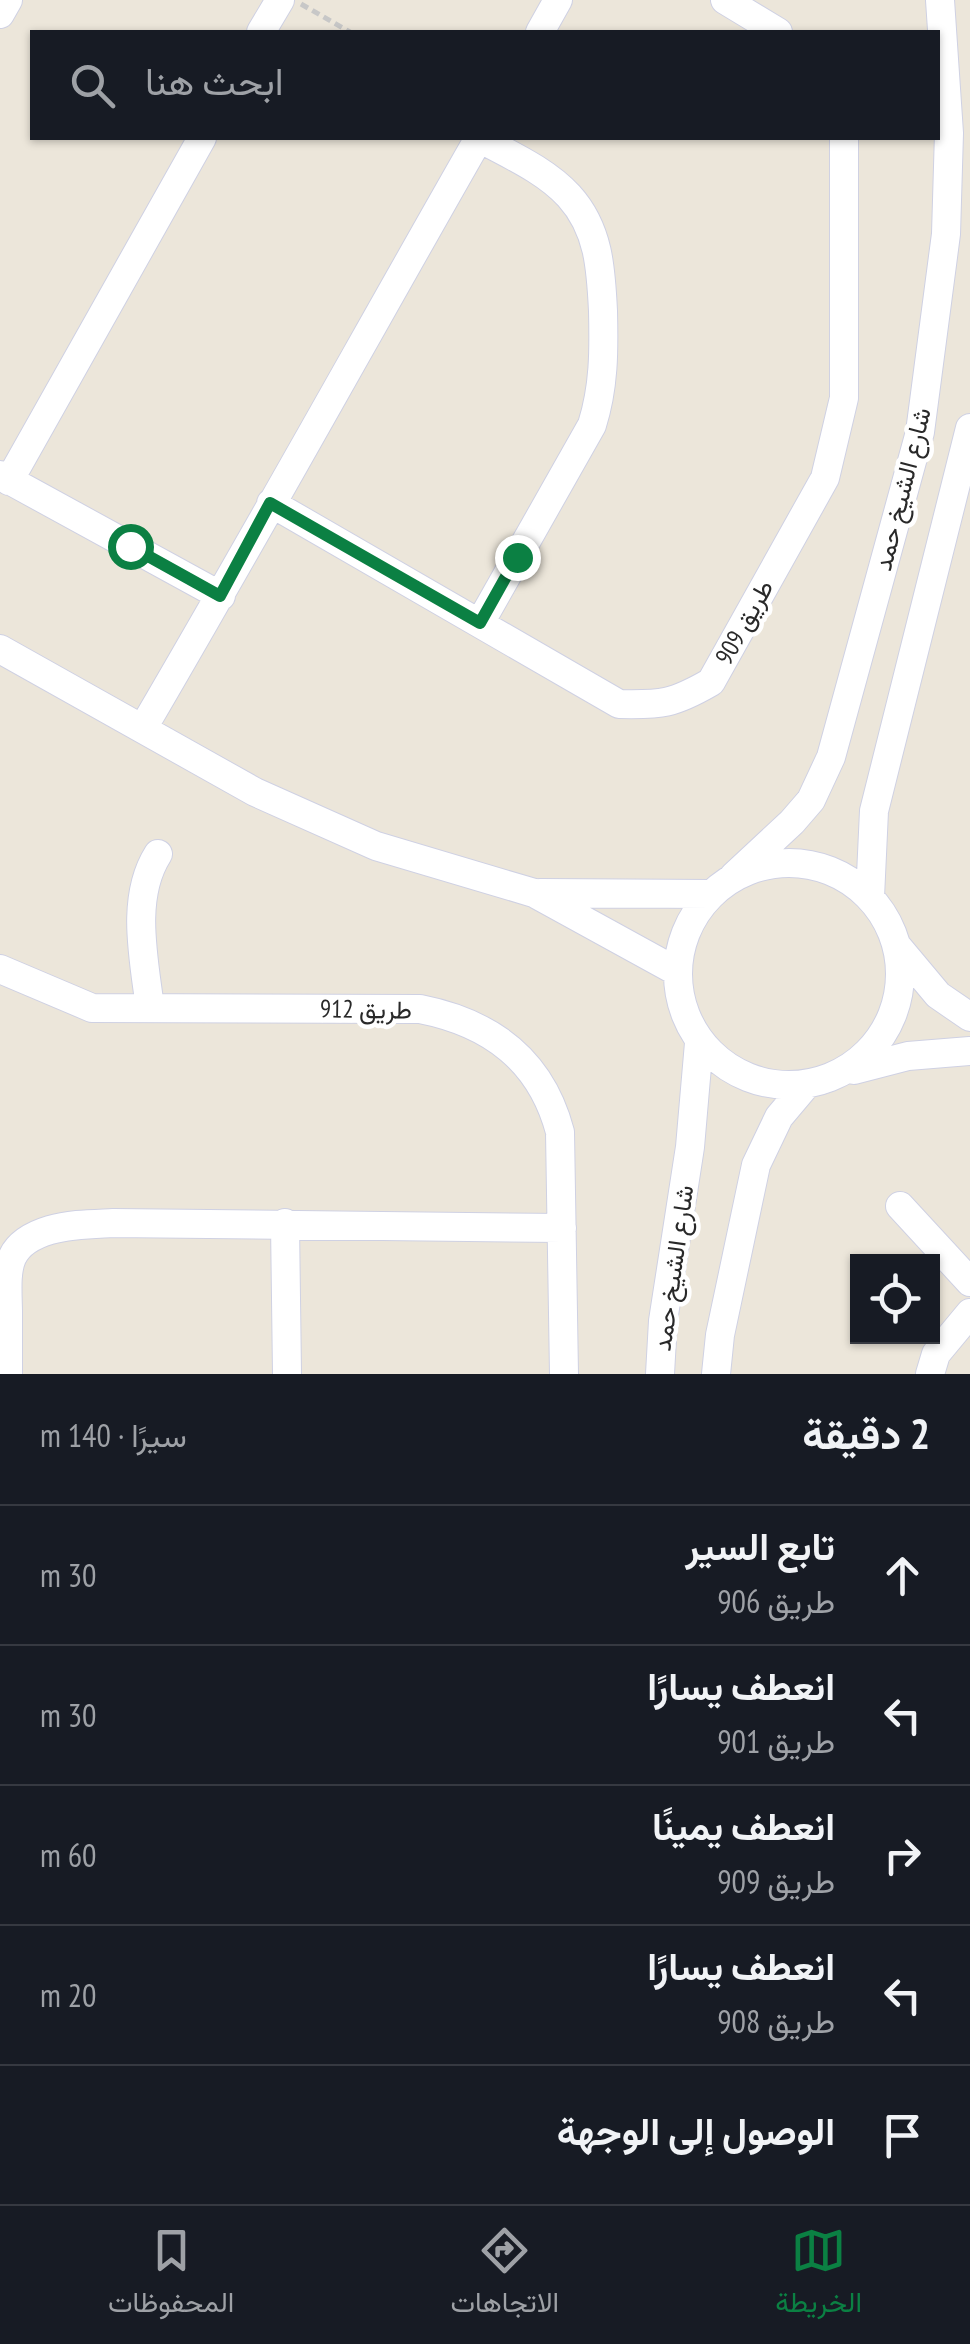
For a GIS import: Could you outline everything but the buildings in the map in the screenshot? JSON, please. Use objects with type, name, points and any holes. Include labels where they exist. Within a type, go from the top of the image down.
[{"type":"street","points":[[0,14],[8,0]]},
{"type":"street","points":[[262,30],[280,0]]},
{"type":"street","points":[[541,30],[558,0]]},
{"type":"street","points":[[725,0],[775,30]]},
{"type":"street","name":"شارع الشيخ حمد","points":[[734,876],[811,800],[831,758],[920,432],[946,234],[950,133],[940,0]]},
{"type":"street","points":[[201,140],[4,478],[220,596]]},
{"type":"street","points":[[144,728],[478,140]]},
{"type":"street","points":[[480,623],[592,425],[602,389],[604,353],[598,250],[583,215],[558,185],[482,140]]},
{"type":"street","name":"طريق 909","points":[[270,503],[619,704],[683,699],[710,682],[825,478],[835,439],[844,398],[844,140]]},
{"type":"street","name":"شارع الشيخ حمد","points":[[870,896],[874,811],[970,428]]},
{"type":"street","points":[[0,649],[255,792],[376,846],[534,893],[676,971]]},
{"type":"street","points":[[150,1008],[141,904],[150,866],[158,854]]},
{"type":"street","points":[[842,1073],[872,1050],[892,1018],[901,982],[897,946],[887,919],[870,896],[840,875],[806,864],[769,864],[734,876],[710,894],[692,916],[680,943],[676,971],[682,1009],[700,1042],[721,1064],[747,1078],[776,1086],[806,1085],[908,1056],[970,1051]]},
{"type":"street","points":[[534,893],[710,894]]},
{"type":"street","points":[[897,946],[938,995],[970,1017]]},
{"type":"street","name":"طريق 912","points":[[4,979],[92,1008],[420,1009],[447,1014],[498,1039],[534,1072],[554,1110],[560,1132],[564,1374]]},
{"type":"street","name":"شارع الشيخ حمد","points":[[660,1374],[663,1321],[690,1146],[700,1042]]},
{"type":"street","points":[[716,1374],[720,1335],[756,1165],[779,1117],[806,1085]]},
{"type":"street","points":[[900,1206],[970,1282]]},
{"type":"street","points":[[8,1374],[7,1271],[14,1254],[26,1241],[48,1230],[113,1223],[562,1228]]},
{"type":"street","points":[[286,1223],[287,1374]]},
{"type":"street","points":[[930,1374],[936,1354],[970,1313]]},
{"type":"path","points":[[294,0],[346,30]]},
{"type":"route","points":[[130,546],[220,596],[270,503],[480,623],[517,557]]}]
